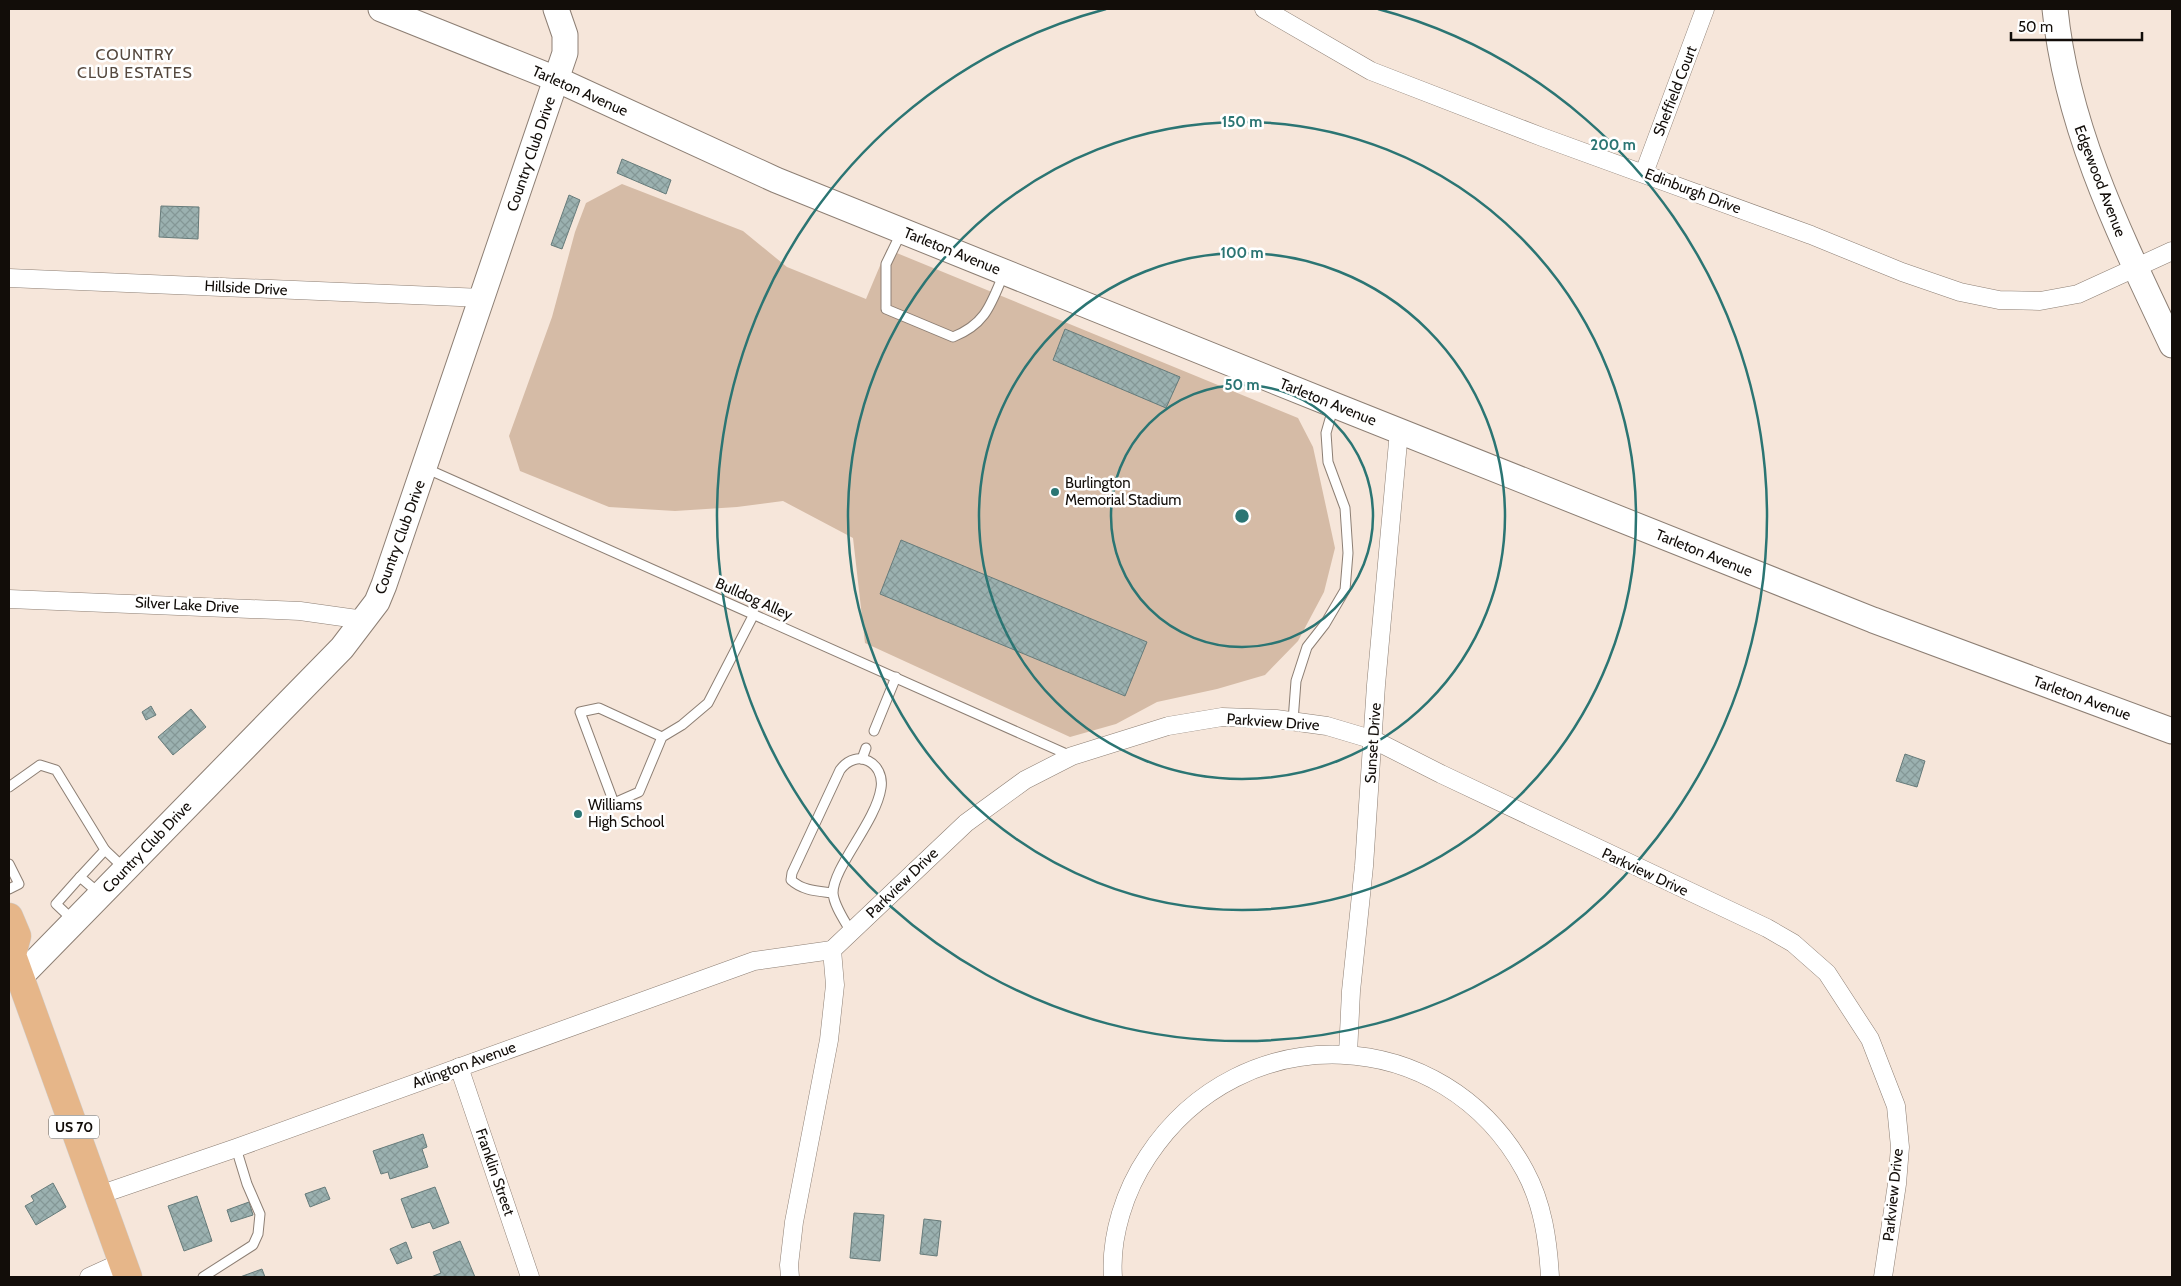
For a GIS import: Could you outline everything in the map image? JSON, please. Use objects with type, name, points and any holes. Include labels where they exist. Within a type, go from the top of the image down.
[{"type":"main road","name":"US 70","points":[[9,918],[17,936],[12,969],[99,1194],[125,1270]]},
{"type":"street","name":"Tarleton Avenue","points":[[380,9],[556,78],[776,180],[1334,405],[1872,620],[2172,731]]},
{"type":"street","name":"Country Club Drive","points":[[12,969],[74,921],[342,648],[377,602],[483,298],[564,52],[565,35],[556,9]]},
{"type":"street","name":"Edinburgh Drive","points":[[1264,9],[1371,70],[1542,136],[1811,235],[1902,272],[1960,292],[1999,300],[2040,301],[2078,294],[2172,251]]},
{"type":"street","name":"Sheffield Court","points":[[1644,172],[1705,9]]},
{"type":"street","name":"Edgewood Avenue","points":[[2055,9],[2066,82],[2080,131],[2103,194],[2172,345]]},
{"type":"street","name":"Hillside Drive","points":[[9,278],[483,298]]},
{"type":"street","name":"Sunset Drive","points":[[1348,1054],[1351,991],[1364,866],[1374,740],[1376,685],[1399,431]]},
{"type":"street","name":"Silver Lake Drive","points":[[9,599],[300,611],[364,620]]},
{"type":"street","name":"Parkview Drive","points":[[832,950],[966,824],[1025,780],[1072,756],[1168,726],[1222,718],[1293,721],[1327,726],[1374,740],[1766,928],[1793,943],[1827,973],[1870,1039],[1896,1106],[1900,1147],[1897,1184],[1883,1277]]},
{"type":"street","points":[[790,1277],[789,1265],[794,1222],[829,1040],[835,986],[832,950]]},
{"type":"street","name":"Arlington Avenue","points":[[99,1194],[236,1148],[754,961],[832,950]]},
{"type":"street","points":[[1113,1277],[1116,1237],[1124,1203],[1138,1170],[1162,1135],[1191,1105],[1226,1081],[1264,1064],[1306,1055],[1348,1054],[1384,1060],[1420,1072],[1452,1090],[1481,1113],[1506,1141],[1529,1181],[1540,1206],[1548,1243],[1550,1277]]},
{"type":"street","name":"Franklin Street","points":[[459,1067],[530,1277]]},
{"type":"street","points":[[90,1277],[125,1270]]},
{"type":"lane","points":[[902,230],[886,264],[886,309],[953,336],[968,331],[988,311],[1004,272]]},
{"type":"lane","points":[[1293,721],[1296,681],[1307,647],[1325,624],[1345,590],[1348,552],[1345,508],[1328,462],[1326,433],[1334,405]]},
{"type":"lane","name":"Bulldog Alley","points":[[425,468],[1072,756]]},
{"type":"lane","points":[[662,737],[599,708],[580,712],[614,803],[639,792],[662,737],[682,726],[708,703],[754,614]]},
{"type":"lane","points":[[874,730],[896,677]]},
{"type":"lane","points":[[862,759],[866,748]]},
{"type":"lane","points":[[833,894],[808,890],[797,885],[791,880],[792,873],[840,770],[846,762],[855,758],[862,759],[875,767],[880,776],[882,787],[875,812],[843,867],[833,894],[851,932]]},
{"type":"lane","points":[[9,787],[40,765],[56,770],[105,850],[125,869]]},
{"type":"lane","points":[[74,921],[56,904],[105,850]]},
{"type":"lane","points":[[9,864],[20,884],[9,889]]},
{"type":"lane","points":[[80,877],[100,894]]},
{"type":"lane","points":[[204,1277],[253,1245],[258,1234],[260,1214],[247,1184],[236,1148]]},
{"type":"shaded area","name":"Burlington Memorial Stadium","points":[[622,184],[743,231],[787,267],[866,299],[887,249],[1298,418],[1313,447],[1335,548],[1324,592],[1298,641],[1265,675],[1217,689],[1157,702],[1116,724],[1070,737],[865,643],[853,538],[783,501],[737,507],[675,511],[609,507],[520,471],[509,436],[552,317],[575,232],[586,203]]},
{"type":"building","points":[[622,159],[671,180],[666,194],[617,173]]},
{"type":"building","points":[[569,195],[580,200],[562,249],[551,245]]},
{"type":"building","points":[[161,206],[199,207],[198,239],[159,237]]},
{"type":"building","points":[[1065,329],[1180,377],[1166,408],[1053,360]]},
{"type":"building","points":[[901,540],[1147,642],[1125,696],[880,594]]},
{"type":"building","points":[[151,706],[156,715],[146,720],[142,712]]},
{"type":"building","points":[[191,709],[206,727],[173,755],[158,737]]},
{"type":"building","points":[[1905,754],[1925,761],[1917,787],[1896,781]]},
{"type":"building","points":[[423,1134],[427,1147],[422,1149],[428,1167],[390,1179],[388,1172],[381,1174],[373,1151]]},
{"type":"building","points":[[53,1183],[66,1207],[36,1225],[25,1206],[34,1201],[31,1196]]},
{"type":"building","points":[[325,1187],[330,1199],[310,1207],[305,1194]]},
{"type":"building","points":[[435,1187],[449,1223],[433,1229],[430,1222],[412,1228],[401,1199]]},
{"type":"building","points":[[197,1196],[212,1241],[184,1251],[168,1206]]},
{"type":"building","points":[[249,1202],[253,1215],[231,1222],[227,1210]]},
{"type":"building","points":[[854,1213],[884,1215],[880,1261],[850,1258]]},
{"type":"building","points":[[924,1219],[941,1221],[937,1256],[920,1254]]},
{"type":"building","points":[[460,1241],[475,1277],[431,1277],[441,1273],[433,1252]]},
{"type":"building","points":[[406,1242],[412,1258],[397,1264],[390,1249]]},
{"type":"building","points":[[262,1269],[265,1277],[240,1277]]},
{"type":"place","name":"Burlington Memorial Stadium","points":[[1055,492]]},
{"type":"place","name":"Williams High School","points":[[578,814]]},
{"type":"district","name":"COUNTRY CLUB ESTATES","points":[[135,63]]}]
